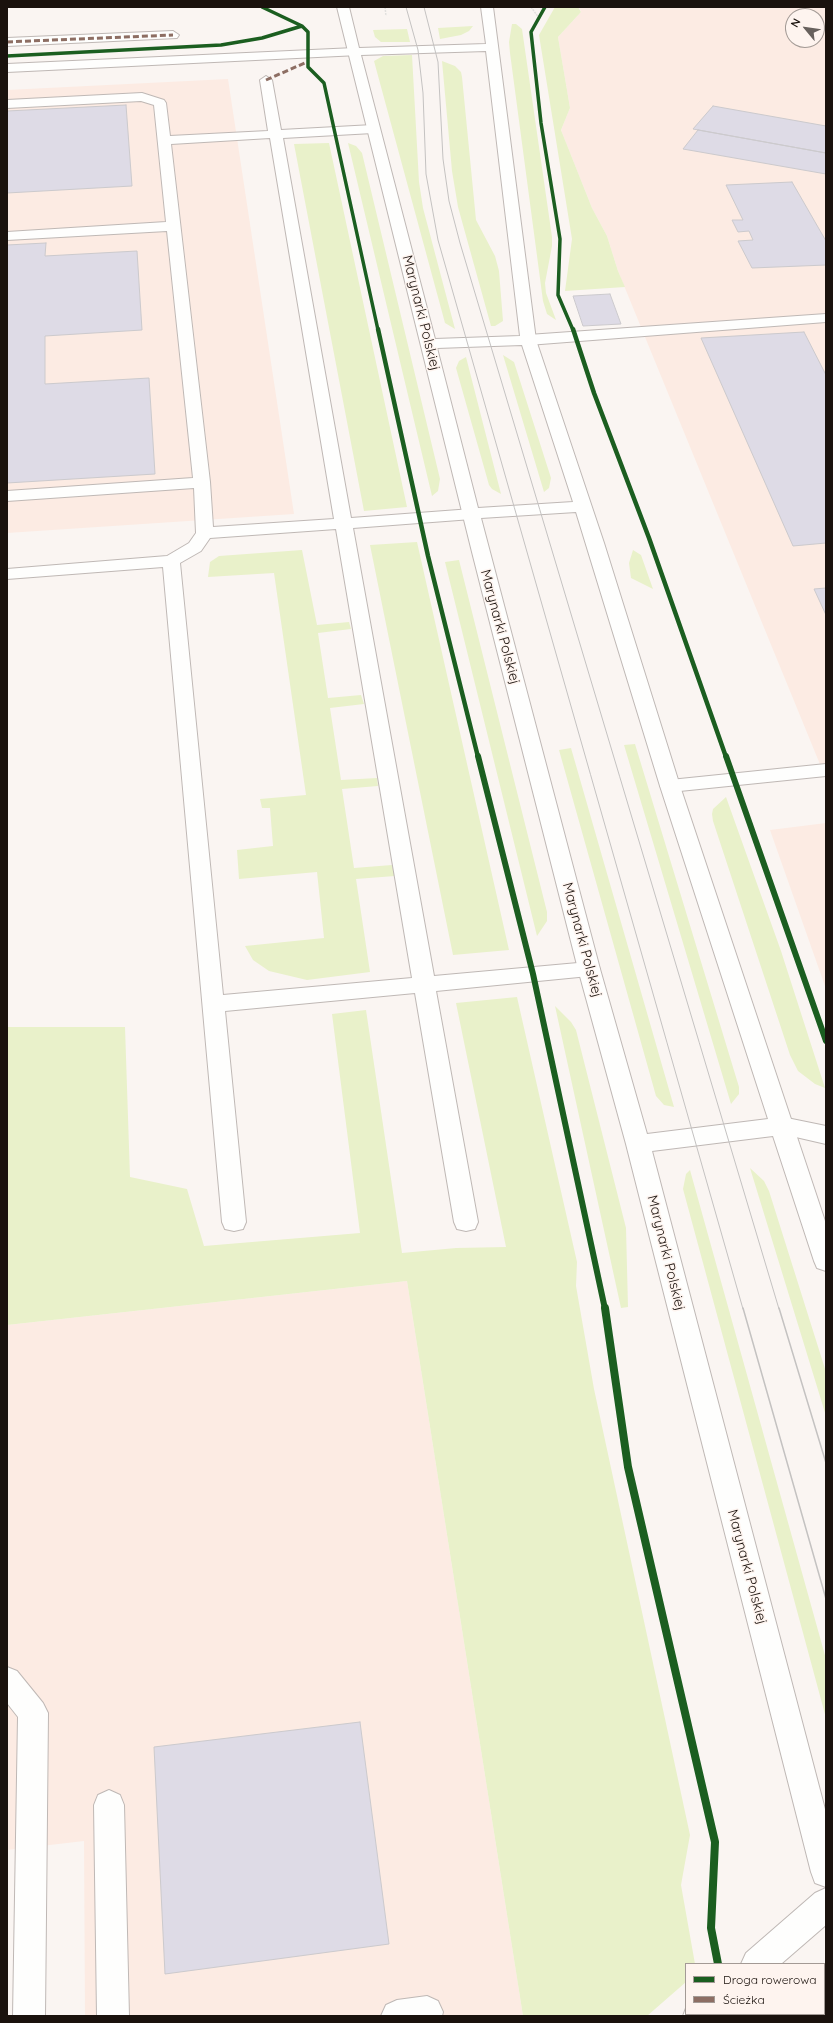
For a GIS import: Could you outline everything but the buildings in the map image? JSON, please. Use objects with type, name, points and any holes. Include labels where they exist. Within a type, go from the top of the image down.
[{"type":"main road","name":"Marynarki Polskiej","points":[[343,7],[589,969],[638,1144],[826,1872]]},
{"type":"main road","points":[[487,7],[528,340],[583,506],[670,786],[826,1261]]},
{"type":"main road","points":[[7,42],[173,35]]},
{"type":"main road","points":[[7,68],[492,47]]},
{"type":"main road","points":[[266,80],[423,984],[466,1222]]},
{"type":"main road","points":[[7,104],[142,97],[160,103],[202,482],[205,533],[195,547],[171,561],[7,574]]},
{"type":"main road","points":[[164,140],[373,129]]},
{"type":"main road","points":[[7,236],[174,226]]},
{"type":"main road","points":[[429,344],[528,340],[826,318]]},
{"type":"main road","points":[[7,496],[202,482]]},
{"type":"main road","points":[[205,533],[583,506]]},
{"type":"main road","points":[[171,561],[234,1222]]},
{"type":"main road","points":[[670,786],[826,770]]},
{"type":"main road","points":[[214,1004],[589,969]]},
{"type":"main road","points":[[638,1144],[782,1126],[826,1135]]},
{"type":"main road","points":[[7,1680],[33,1713],[29,2016]]},
{"type":"main road","points":[[109,1805],[113,2016]]},
{"type":"main road","points":[[758,1963],[826,1904]]},
{"type":"path","points":[[385,7],[386,20]]},
{"type":"path","points":[[531,7],[539,18]]},
{"type":"shaded area","points":[[579,7],[826,7],[826,779],[618,271],[607,236],[592,208],[561,130],[570,108],[558,37],[581,12]]},
{"type":"shaded area","points":[[228,79],[294,514],[7,533],[7,90]]},
{"type":"shaded area","points":[[826,823],[826,989],[770,830]]},
{"type":"shaded area","points":[[407,1281],[523,2016],[85,2016],[84,1841],[7,1850],[7,1325]]},
{"type":"green space","points":[[555,7],[578,7],[581,12],[558,37],[570,108],[561,130],[592,208],[607,236],[618,271],[625,287],[565,291],[572,239],[539,35]]},
{"type":"green space","points":[[512,24],[516,24],[522,29],[552,237],[552,246],[545,283],[546,293],[556,320],[547,314],[543,301],[510,53],[509,42]]},
{"type":"green space","points":[[473,26],[469,31],[461,35],[440,39],[438,28]]},
{"type":"green space","points":[[407,29],[410,42],[381,42],[375,37],[373,30]]},
{"type":"green space","points":[[412,55],[419,182],[423,208],[455,329],[445,323],[374,61],[383,56]]},
{"type":"green space","points":[[442,61],[455,66],[461,72],[462,77],[476,220],[495,256],[499,271],[503,321],[495,326],[491,326],[458,207],[452,171]]},
{"type":"green space","points":[[329,143],[407,507],[364,511],[294,144]]},
{"type":"green space","points":[[348,143],[356,146],[362,153],[440,479],[438,491],[432,496]]},
{"type":"green space","points":[[503,355],[514,362],[551,478],[549,488],[544,492]]},
{"type":"green space","points":[[466,357],[501,494],[492,489],[489,485],[456,368],[459,361]]},
{"type":"green space","points":[[417,542],[509,950],[453,955],[370,545]]},
{"type":"green space","points":[[302,550],[317,625],[349,622],[351,629],[318,633],[328,698],[361,695],[364,704],[330,708],[341,780],[377,778],[378,786],[342,789],[354,868],[392,865],[395,876],[356,879],[370,972],[307,980],[269,971],[253,960],[245,946],[324,938],[317,872],[239,879],[237,850],[273,846],[270,808],[262,808],[260,799],[306,795],[274,573],[208,577],[210,562],[219,556]]},
{"type":"green space","points":[[633,550],[641,555],[653,589],[631,578],[629,563]]},
{"type":"green space","points":[[459,560],[547,912],[547,921],[537,936],[445,562]]},
{"type":"green space","points":[[635,744],[739,1087],[739,1094],[731,1104],[624,745]]},
{"type":"green space","points":[[571,748],[674,1107],[664,1105],[656,1096],[559,750]]},
{"type":"green space","points":[[726,797],[781,951],[825,1088],[815,1084],[798,1071],[790,1055],[713,821],[713,809]]},
{"type":"green space","points":[[517,997],[577,1262],[576,1286],[594,1389],[690,1835],[681,1885],[695,1963],[685,1963],[685,1983],[647,2016],[523,2016],[407,1281],[7,1325],[7,1027],[125,1027],[130,1177],[187,1189],[204,1246],[360,1233],[332,1014],[366,1010],[402,1253],[456,1248],[506,1247],[456,1003]]},
{"type":"green space","points":[[555,1006],[571,1022],[576,1030],[626,1228],[628,1307],[621,1308]]},
{"type":"green space","points":[[750,1168],[764,1181],[769,1191],[826,1372],[826,1416]]},
{"type":"green space","points":[[690,1170],[826,1659],[826,1718],[683,1189],[686,1174]]},
{"type":"tram line","points":[[406,7],[418,50],[423,93],[426,174],[438,240],[743,1309]]},
{"type":"tram line","points":[[424,7],[438,62],[443,159],[449,201],[460,243],[779,1309]]},
{"type":"tram line","points":[[743,1308],[826,1599]]},
{"type":"tram line","points":[[779,1308],[826,1463]]},
{"type":"marked path","points":[[7,42],[173,35]]},
{"type":"marked path","points":[[266,80],[307,62]]},
{"type":"cycle path","points":[[262,7],[302,26],[308,32],[308,67],[324,83],[428,556],[533,974],[605,1308],[628,1467],[715,1842],[711,1928],[718,1963]]},
{"type":"cycle path","points":[[545,7],[531,32],[541,123],[560,239],[557,287],[558,295],[576,336],[594,393],[649,538],[826,1041]]},
{"type":"cycle path","points":[[7,56],[221,45],[262,38],[302,26]]}]
